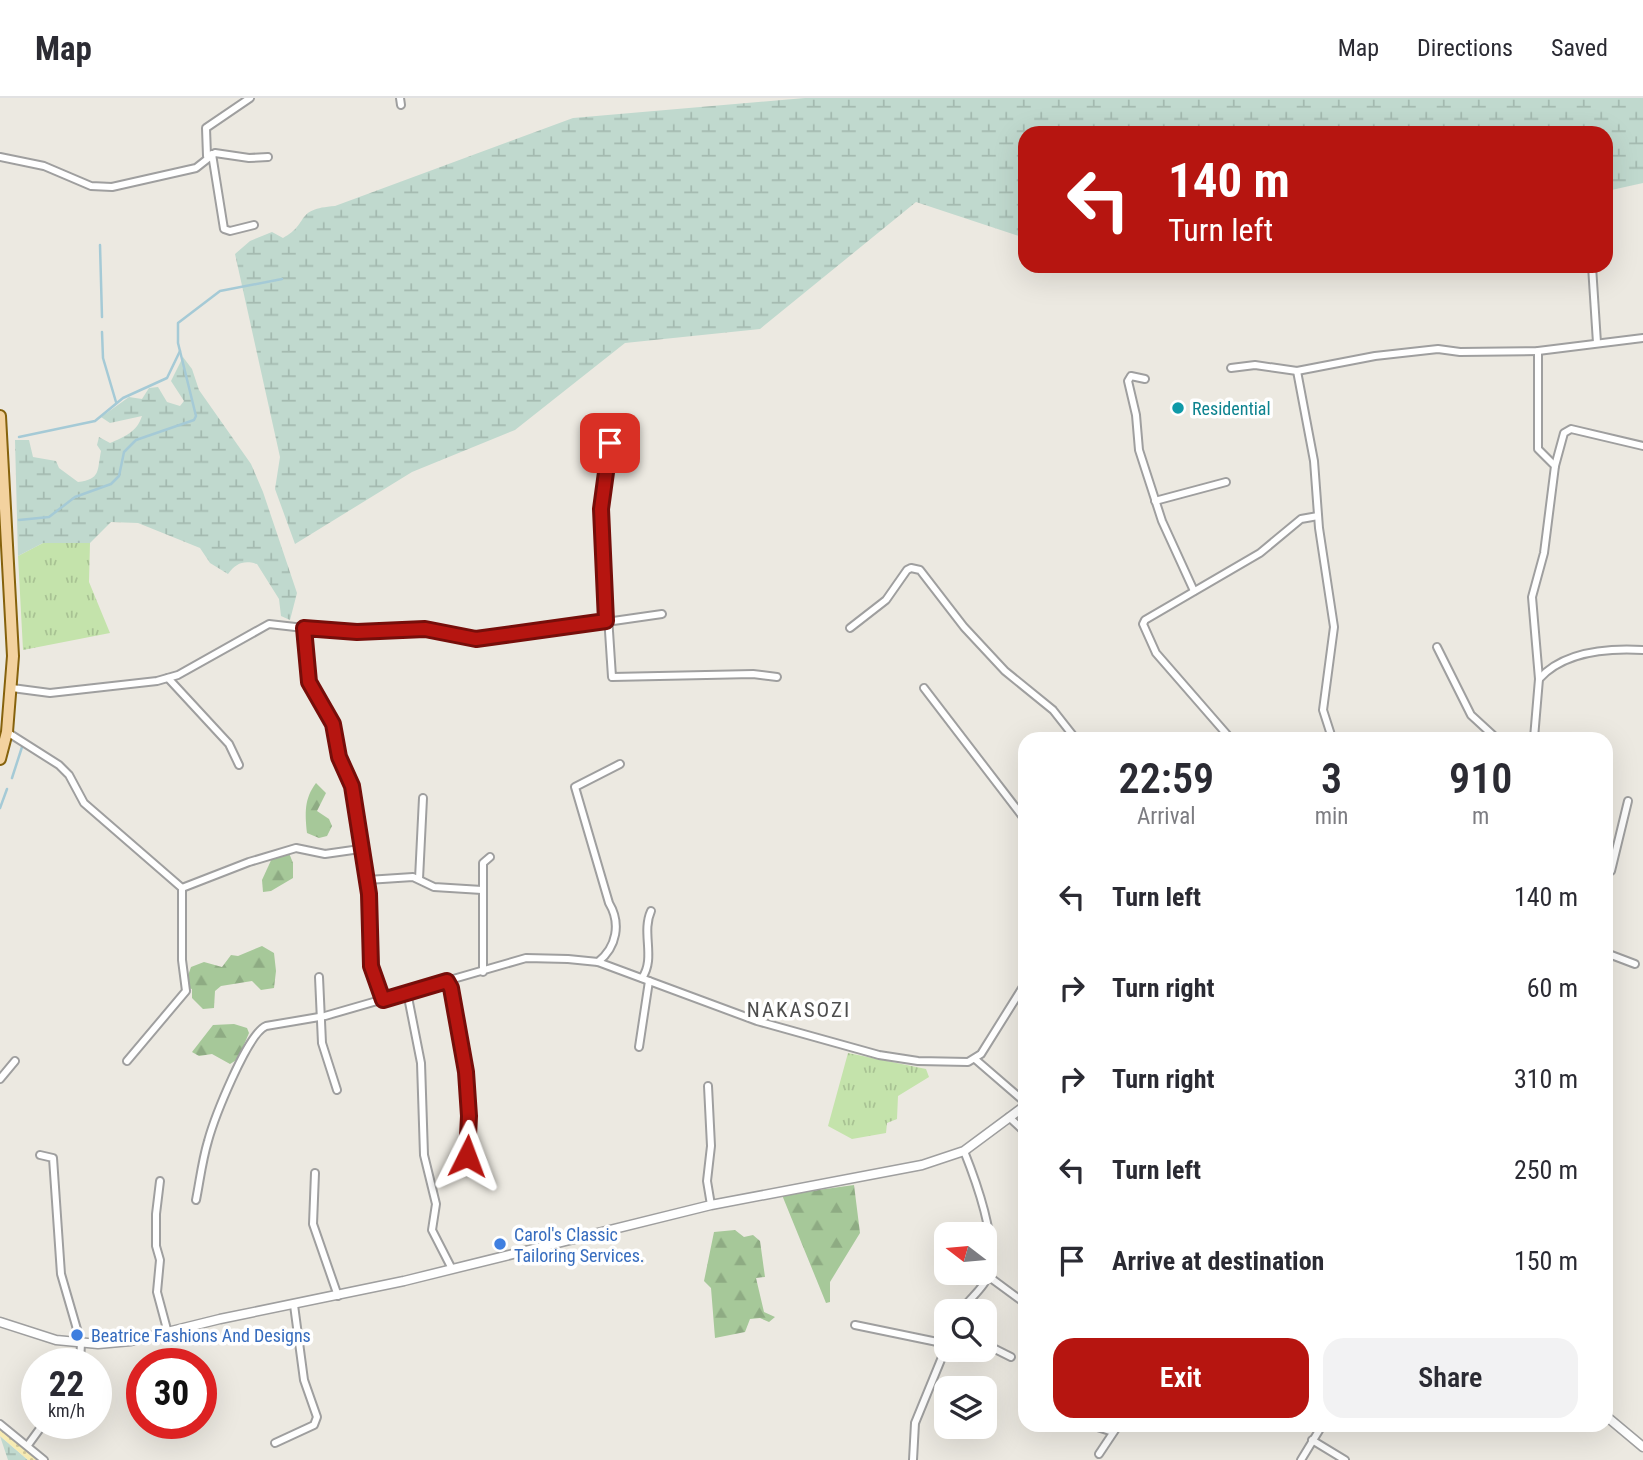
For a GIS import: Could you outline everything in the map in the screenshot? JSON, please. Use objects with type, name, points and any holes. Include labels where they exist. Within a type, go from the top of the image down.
[{"type":"main road","points":[[0,416],[12,688],[7,732],[0,759]]},
{"type":"street","points":[[250,98],[206,128],[224,229],[230,231],[254,225]]},
{"type":"street","points":[[210,155],[268,157]]},
{"type":"street","points":[[0,157],[44,166],[91,186],[112,187],[196,168],[206,162],[210,155]]},
{"type":"street","points":[[1592,273],[1597,343]]},
{"type":"street","points":[[1231,368],[1255,365],[1297,370],[1361,358],[1438,349],[1460,352],[1538,351],[1643,338]]},
{"type":"street","points":[[1538,351],[1538,449],[1555,466]]},
{"type":"street","points":[[1297,370],[1314,461],[1318,516],[1334,626],[1324,710],[1330,732]]},
{"type":"street","points":[[1145,379],[1131,376],[1128,381],[1136,415],[1139,450],[1155,501],[1194,591]]},
{"type":"street","points":[[1534,732],[1539,678],[1532,597],[1544,553],[1555,466],[1564,433],[1571,429],[1643,446]]},
{"type":"street","points":[[610,443],[601,509],[611,672],[616,679],[662,675],[753,674],[777,677]]},
{"type":"street","points":[[1155,501],[1226,482]]},
{"type":"street","points":[[1225,732],[1157,653],[1144,630],[1145,620],[1259,553],[1301,519],[1318,516]]},
{"type":"street","points":[[850,628],[886,600],[907,570],[920,570],[964,627],[1005,671],[1053,710],[1070,732]]},
{"type":"street","points":[[12,688],[50,694],[168,678],[268,624],[357,632],[425,629],[476,639],[662,614]]},
{"type":"street","points":[[304,628],[309,682],[333,724],[339,757],[352,786],[367,880],[371,966],[383,1000]]},
{"type":"street","points":[[1437,647],[1471,715],[1489,732]]},
{"type":"street","points":[[1539,678],[1565,659],[1622,649],[1643,650]]},
{"type":"street","points":[[168,678],[224,738],[239,765]]},
{"type":"street","points":[[924,688],[1018,811]]},
{"type":"street","points":[[7,732],[59,765],[90,809],[127,837],[182,888],[182,960],[186,991],[127,1061]]},
{"type":"street","points":[[598,962],[607,955],[617,931],[617,916],[609,903],[575,787],[620,764]]},
{"type":"street","points":[[419,878],[423,797]]},
{"type":"street","points":[[1613,865],[1628,801]]},
{"type":"street","points":[[182,888],[249,862],[296,848],[325,854],[360,849]]},
{"type":"street","points":[[483,972],[483,863],[490,857]]},
{"type":"street","points":[[367,880],[419,878],[434,887],[482,890]]},
{"type":"street","points":[[639,1047],[649,964],[647,933],[651,911]]},
{"type":"street","points":[[1613,956],[1635,964]]},
{"type":"street","points":[[196,1200],[208,1141],[256,1033],[266,1026],[319,1018],[526,958],[598,962],[757,1021],[879,1055],[929,1061],[968,1062],[975,1059],[1018,994]]},
{"type":"street","points":[[319,976],[322,1043],[337,1090]]},
{"type":"street","points":[[447,981],[454,995],[466,1072],[469,1116],[467,1156]]},
{"type":"street","points":[[407,992],[421,1063],[424,1155],[436,1204],[432,1230],[452,1269]]},
{"type":"street","points":[[975,1059],[1018,1097]]},
{"type":"street","points":[[0,1079],[15,1060]]},
{"type":"street","points":[[708,1086],[711,1146],[707,1181],[711,1205]]},
{"type":"street","points":[[0,1322],[42,1336],[81,1343],[131,1341],[338,1296],[711,1205],[922,1165],[964,1151],[1018,1110]]},
{"type":"street","points":[[1009,1116],[1018,1125]]},
{"type":"street","points":[[964,1151],[986,1222]]},
{"type":"street","points":[[40,1155],[53,1157],[61,1274],[81,1348]]},
{"type":"street","points":[[316,1173],[313,1224],[338,1296]]},
{"type":"street","points":[[160,1181],[156,1214],[156,1246],[160,1260],[157,1292],[168,1333]]},
{"type":"street","points":[[998,1283],[1018,1298]]},
{"type":"street","points":[[970,1299],[981,1285]]},
{"type":"street","points":[[275,1443],[314,1425],[317,1417],[304,1380],[294,1305]]},
{"type":"street","points":[[855,1325],[934,1342]]},
{"type":"street","points":[[997,1349],[1011,1357]]},
{"type":"street","points":[[913,1460],[915,1423],[940,1362]]},
{"type":"street","points":[[1613,1422],[1643,1447]]},
{"type":"street","points":[[0,1424],[29,1445],[44,1460]]},
{"type":"street","points":[[1098,1454],[1113,1432]]},
{"type":"street","points":[[1301,1460],[1318,1432]]},
{"type":"street","points":[[29,1445],[33,1439]]},
{"type":"street","points":[[1312,1440],[1345,1460]]},
{"type":"green space","points":[[805,98],[1643,98],[1643,183],[1613,190],[1613,126],[1018,126],[1018,236],[916,202],[760,329],[625,343],[515,430],[412,472],[295,544],[275,489],[280,457],[235,254],[250,241],[272,232],[283,238],[313,210],[335,206],[573,118]]},
{"type":"green space","points":[[183,357],[192,369],[199,390],[251,464],[263,492],[297,593],[290,620],[281,616],[279,599],[257,564],[241,563],[228,574],[210,563],[200,548],[138,523],[111,522],[90,543],[43,543],[18,556],[15,440],[29,440],[33,457],[56,461],[59,468],[78,482],[91,479],[98,469],[101,451],[97,445],[99,437],[110,443],[120,439],[133,430],[142,416],[110,423],[101,417],[129,397],[142,399],[149,388],[158,387],[167,402],[180,406],[184,401],[171,381]]},
{"type":"green space","points":[[43,543],[90,543],[89,582],[110,633],[23,650],[18,556]]},
{"type":"green space","points":[[316,783],[326,793],[317,811],[329,819],[332,826],[327,836],[319,838],[307,833],[306,819],[307,801]]},
{"type":"green space","points":[[289,853],[293,863],[293,878],[271,891],[263,892],[262,880],[273,856]]},
{"type":"green space","points":[[262,946],[274,953],[274,988],[261,990],[252,981],[221,986],[215,991],[214,1008],[203,1009],[192,998],[192,989],[184,987],[191,967],[204,962],[222,967],[231,955],[238,956]]},
{"type":"green space","points":[[234,1024],[247,1028],[249,1033],[238,1059],[230,1064],[212,1054],[199,1056],[192,1052],[213,1025]]},
{"type":"green space","points":[[848,1053],[926,1069],[929,1077],[898,1096],[897,1119],[887,1123],[886,1133],[852,1139],[828,1126]]},
{"type":"green space","points":[[854,1185],[860,1233],[830,1282],[830,1302],[826,1303],[782,1195]]},
{"type":"green space","points":[[735,1230],[744,1237],[753,1235],[760,1241],[765,1277],[756,1278],[764,1312],[775,1317],[769,1322],[760,1318],[750,1319],[745,1332],[715,1338],[711,1288],[704,1281],[714,1232]]},
{"type":"green space","points":[[0,1436],[28,1460],[8,1460]]},
{"type":"sand","points":[[0,1427],[41,1460],[28,1460],[0,1436]]},
{"type":"waterway","points":[[100,245],[102,317]]},
{"type":"waterway","points":[[19,520],[49,517],[75,497],[111,484],[119,476],[124,452],[136,440],[194,420],[196,416],[178,343],[178,323],[220,291],[282,279]]},
{"type":"waterway","points":[[102,332],[103,358],[116,402]]},
{"type":"waterway","points":[[19,437],[95,421],[123,398],[167,378],[180,351]]},
{"type":"waterway","points":[[12,778],[22,747]]},
{"type":"waterway","points":[[0,808],[7,789]]},
{"type":"place","name":"Residential","points":[[1178,408]]},
{"type":"place","name":"Carol's Classic Tailoring Services.","points":[[500,1244]]},
{"type":"place","name":"Beatrice Fashions And Designs","points":[[77,1335]]},
{"type":"district","name":"NAKASOZI","points":[[799,1010]]},
{"type":"route","points":[[467,1156],[469,1116],[466,1072],[451,988],[447,981],[383,1000],[371,966],[369,894],[354,816],[352,786],[339,757],[333,724],[316,699],[309,682],[304,628],[357,632],[425,629],[459,638],[488,639],[606,621],[608,601],[601,509],[610,443]]}]
